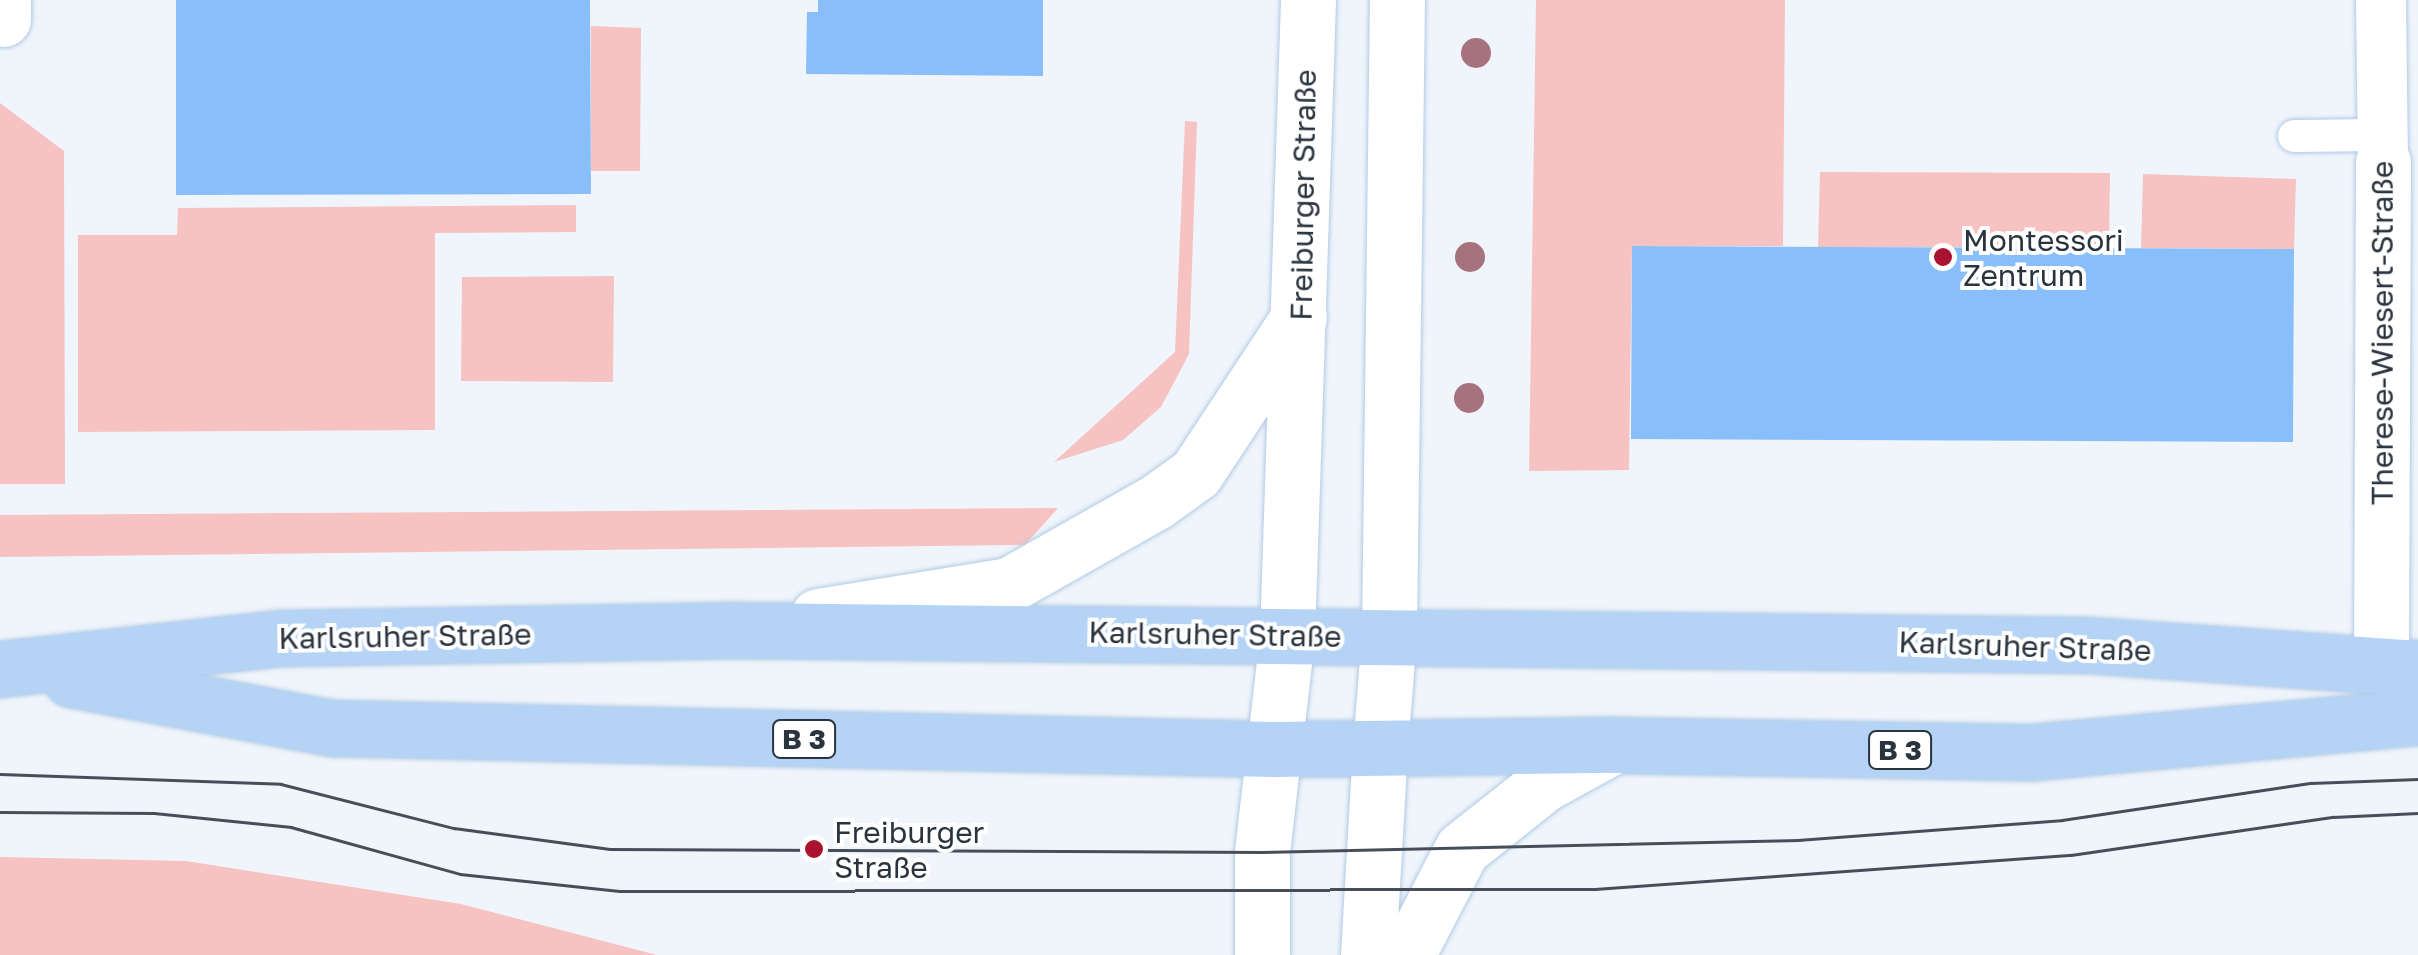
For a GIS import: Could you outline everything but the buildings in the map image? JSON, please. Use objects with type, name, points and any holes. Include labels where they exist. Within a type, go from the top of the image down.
[{"type":"main road","name":"Karlsruher Straße","points":[[7,669],[280,638],[728,630],[1287,637],[1389,634],[2088,646],[2400,666]]},
{"type":"main road","name":"Karlsruher Straße","points":[[7,669],[333,728],[1274,749],[1614,745],[2033,752],[2418,716]]},
{"type":"street","name":"Freiburger Straße","points":[[1262,955],[1262,852],[1287,637],[1308,0]]},
{"type":"street","points":[[1368,955],[1389,634],[1397,0]]},
{"type":"street","name":"Therese-Wiesert-Straße","points":[[2381,0],[2383,148],[2400,482],[2400,666]]},
{"type":"street","points":[[728,630],[1010,585],[1196,473],[1300,315]]},
{"type":"street","points":[[1407,955],[1462,848],[1544,784],[1614,745]]},
{"type":"lane","points":[[2294,136],[2383,148]]},
{"type":"shaded area","points":[[1536,0],[1785,0],[1783,246],[1632,246],[1629,470],[1529,471]]},
{"type":"shaded area","points":[[591,26],[641,28],[640,171],[591,171]]},
{"type":"shaded area","points":[[0,103],[64,151],[65,484],[0,484]]},
{"type":"shaded area","points":[[1185,121],[1197,122],[1189,354],[1161,407],[1123,440],[1054,462],[1175,352]]},
{"type":"shaded area","points":[[1820,172],[2110,173],[2109,247],[1818,247]]},
{"type":"shaded area","points":[[2143,174],[2296,179],[2294,249],[2141,248]]},
{"type":"shaded area","points":[[576,205],[576,232],[435,233],[435,430],[78,432],[78,235],[177,235],[178,208]]},
{"type":"shaded area","points":[[614,276],[613,382],[461,381],[462,277]]},
{"type":"shaded area","points":[[1058,508],[1025,545],[0,557],[0,515]]},
{"type":"shaded area","points":[[0,857],[186,861],[461,904],[657,955],[0,955]]},
{"type":"tram line","points":[[0,774],[281,784],[454,828],[610,849],[1262,852],[1799,840],[2062,820],[2311,783],[2418,779]]},
{"type":"tram line","points":[[0,812],[154,813],[291,827],[460,874],[619,891],[1596,889],[2071,855],[2333,817],[2418,813]]},
{"type":"place","name":"Montessori Zentrum","points":[[1943,257]]},
{"type":"place","name":"Freiburger Straße","points":[[814,849]]}]
